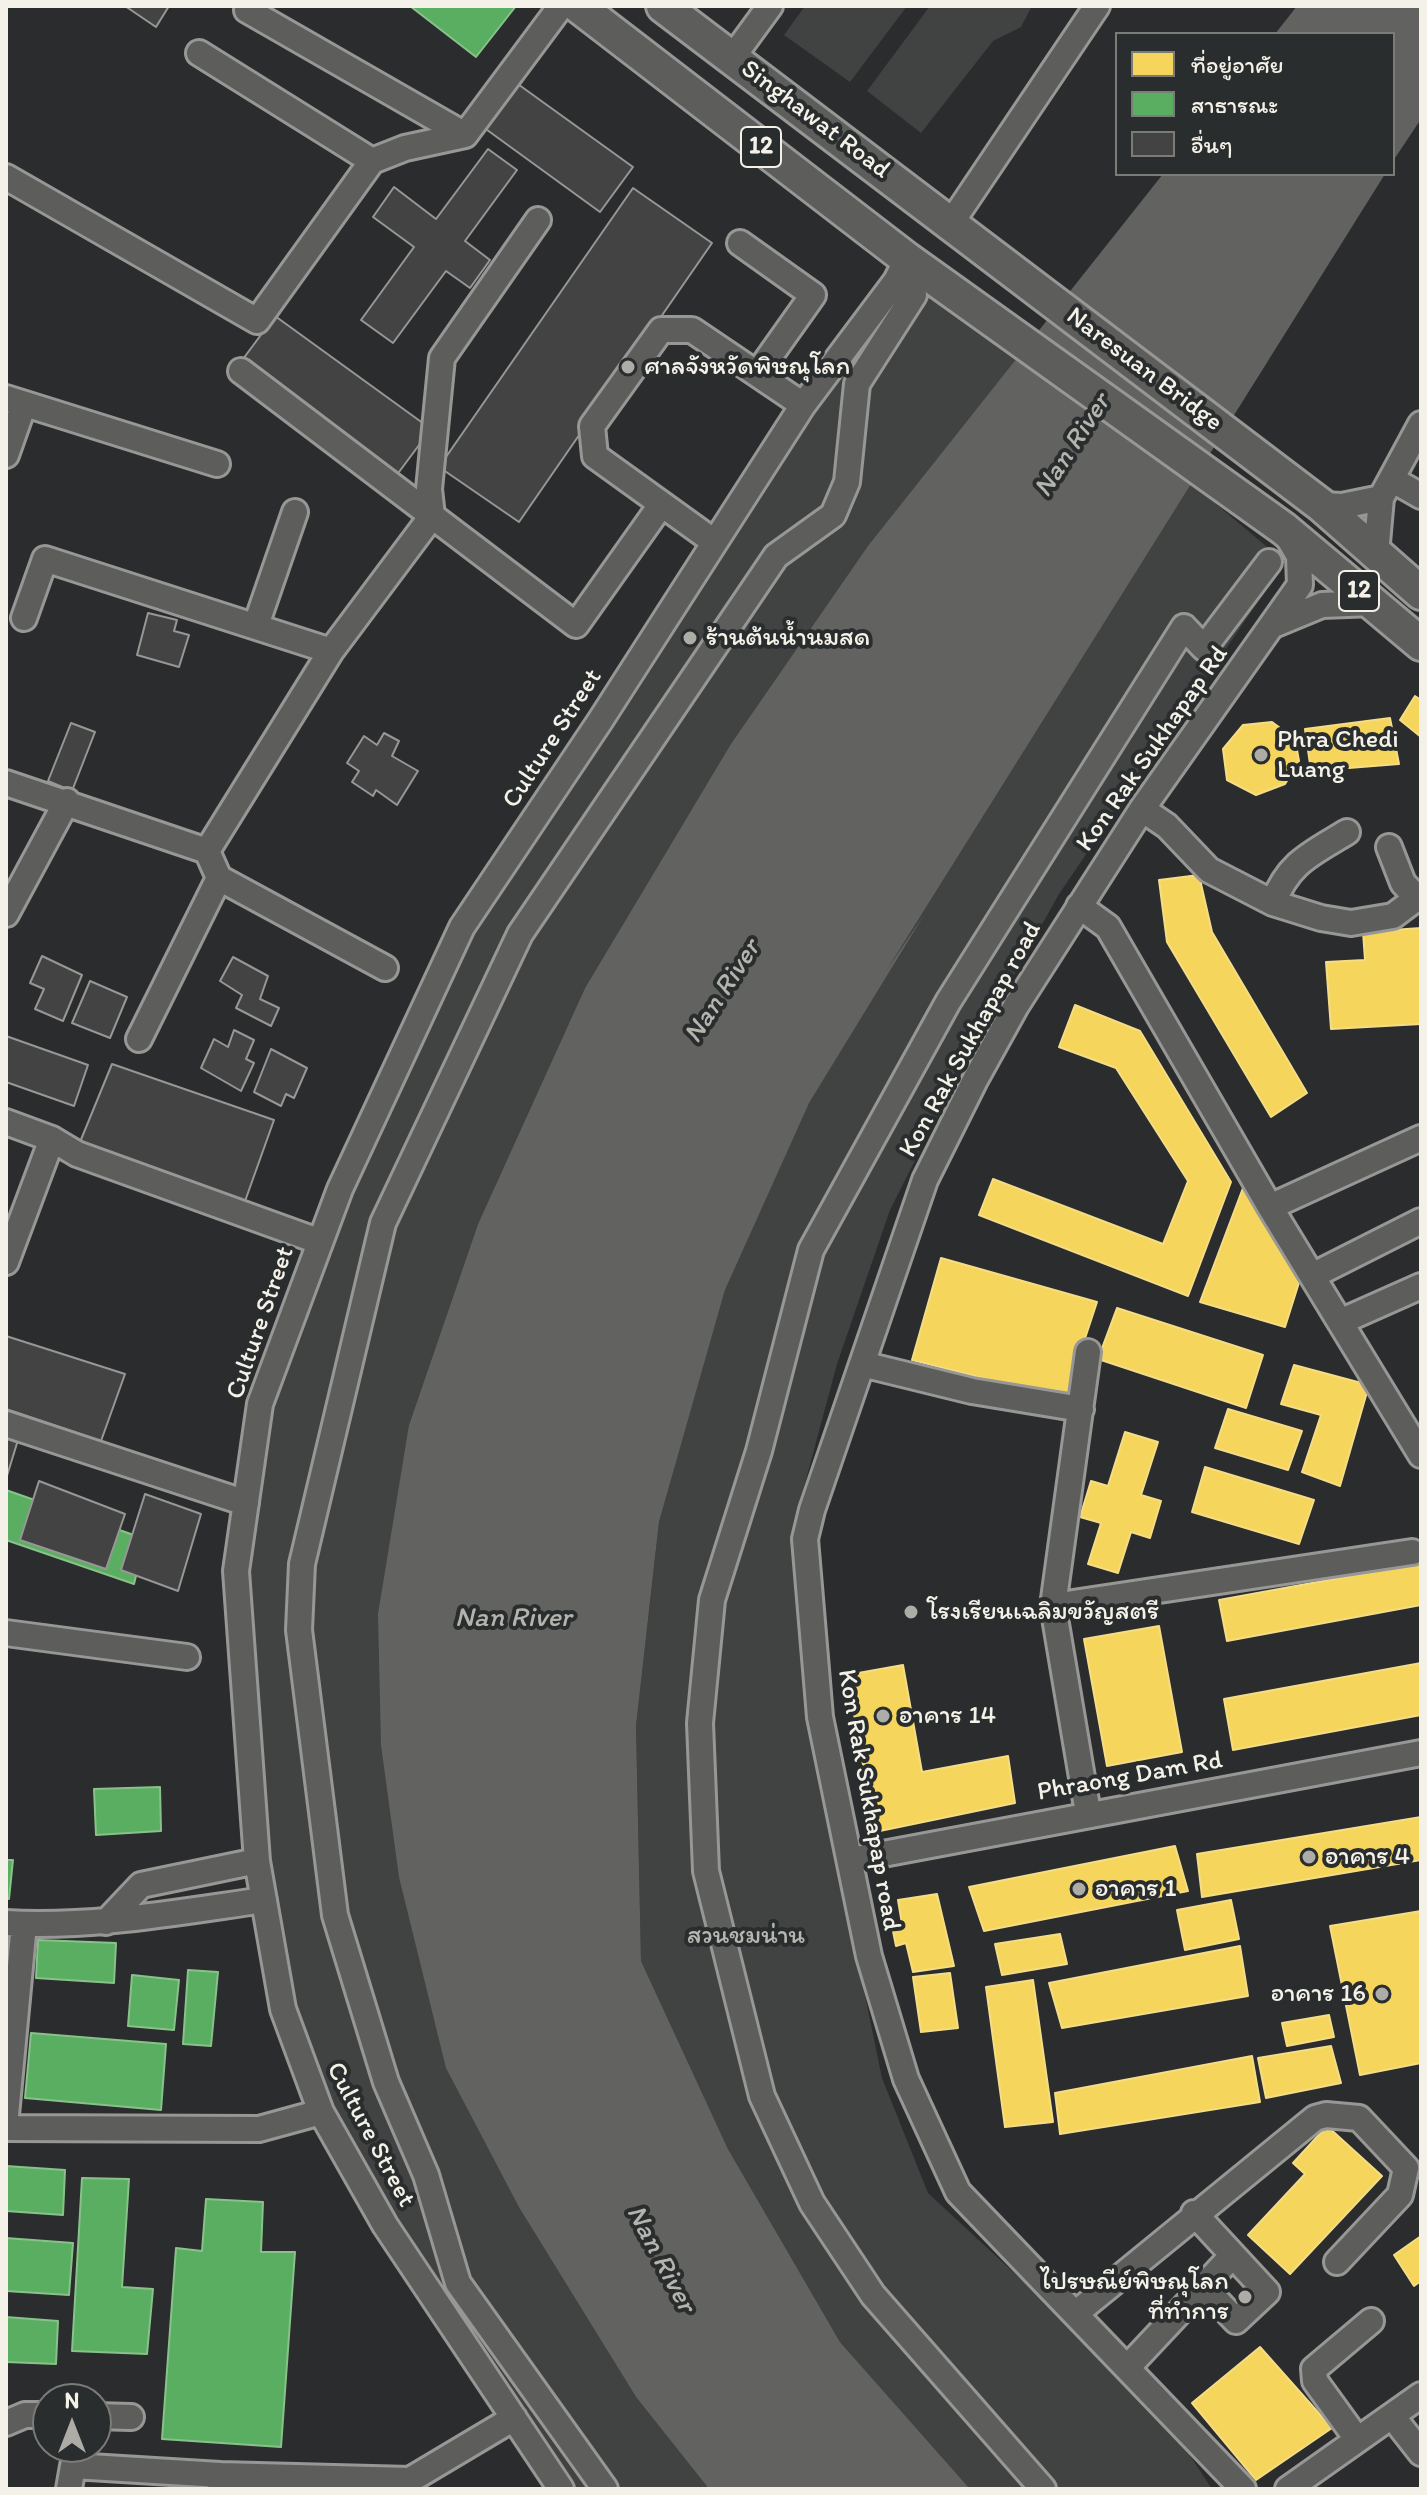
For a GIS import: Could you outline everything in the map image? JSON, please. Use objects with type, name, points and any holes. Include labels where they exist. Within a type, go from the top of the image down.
[{"type":"main road","name":"Singhawat Road","points":[[578,6],[901,270],[946,286]]},
{"type":"main road","name":"Singhawat Road","points":[[663,6],[959,229]]},
{"type":"main road","name":"Naresuan Bridge","points":[[959,229],[1321,505]]},
{"type":"main road","name":"Naresuan Bridge","points":[[946,286],[1293,541]]},
{"type":"main road","name":"12","points":[[1321,505],[1421,593]]},
{"type":"main road","name":"12","points":[[1293,541],[1421,644]]},
{"type":"street","points":[[6,177],[257,321],[372,161],[405,148],[465,135],[561,6]]},
{"type":"street","points":[[732,58],[770,6]]},
{"type":"street","points":[[959,229],[1097,6]]},
{"type":"street","points":[[247,10],[465,135]]},
{"type":"street","points":[[199,53],[372,161]]},
{"type":"street","points":[[207,851],[331,651],[432,516],[429,489],[442,358],[538,220]]},
{"type":"street","points":[[740,243],[813,295],[757,374]]},
{"type":"street","points":[[605,2489],[458,2283],[426,2175],[386,2082],[335,1915],[299,1630],[302,1564],[383,1223],[520,934],[776,556],[833,515],[847,482],[857,384],[914,295],[901,270]]},
{"type":"street","name":"Culture Street","points":[[561,2489],[385,2225],[321,2112],[283,2009],[257,1861],[236,1571],[260,1404],[318,1241],[462,927],[600,721],[803,405],[901,270]]},
{"type":"street","points":[[713,541],[595,456],[592,426],[661,330],[692,330],[803,405]]},
{"type":"street","points":[[241,371],[576,625],[661,505]]},
{"type":"street","points":[[6,455],[15,401],[217,464]]},
{"type":"street","points":[[1376,554],[1387,489],[1421,424]]},
{"type":"street","points":[[1321,505],[1342,506],[1387,489],[1421,496]]},
{"type":"street","points":[[256,625],[295,512]]},
{"type":"street","name":"Kon Rak Sukhapap Rd","points":[[1079,906],[1142,809],[1300,585],[1293,541]]},
{"type":"street","points":[[24,618],[45,559],[331,651]]},
{"type":"street","points":[[1043,2489],[873,2295],[812,2203],[762,2096],[706,1871],[700,1723],[712,1600],[759,1451],[811,1250],[948,1002],[1184,627],[1204,648],[1269,562]]},
{"type":"street","points":[[1274,625],[1322,605],[1373,603]]},
{"type":"street","points":[[6,783],[67,801],[207,851],[219,878],[385,968]]},
{"type":"street","points":[[6,914],[67,801]]},
{"type":"street","points":[[1142,809],[1167,826],[1209,870],[1273,903],[1321,918],[1351,923],[1393,916],[1419,896],[1403,883],[1389,847]]},
{"type":"street","points":[[1273,903],[1282,878],[1301,861],[1347,832]]},
{"type":"street","points":[[139,1039],[219,878]]},
{"type":"street","points":[[1079,906],[1108,927],[1270,1207],[1421,1455]]},
{"type":"street","name":"Kon Rak Sukhapap road","points":[[1079,906],[1016,1006],[925,1180],[805,1539],[820,1717],[869,1956],[906,2079],[931,2141],[958,2192],[1243,2489]]},
{"type":"street","points":[[6,1122],[52,1139],[77,1154],[318,1241]]},
{"type":"street","points":[[1270,1207],[1421,1138]]},
{"type":"street","points":[[6,1262],[52,1139]]},
{"type":"street","points":[[1312,1276],[1421,1221]]},
{"type":"street","points":[[1340,1322],[1421,1286]]},
{"type":"street","points":[[1088,1352],[1053,1606],[1088,1813]]},
{"type":"street","points":[[862,1364],[972,1391],[1081,1409]]},
{"type":"street","points":[[6,1424],[246,1503]]},
{"type":"street","points":[[1053,1606],[1412,1552]]},
{"type":"street","points":[[6,1633],[187,1657]]},
{"type":"street","name":"Phraong Dam Rd","points":[[851,1860],[1088,1813],[1421,1753]]},
{"type":"street","points":[[106,1922],[141,1885],[257,1861]]},
{"type":"street","points":[[6,2115],[15,1923],[57,1926],[106,1922],[264,1900]]},
{"type":"street","points":[[6,2128],[259,2129],[321,2112]]},
{"type":"street","points":[[1075,2314],[1194,2213],[1315,2118],[1326,2115],[1359,2118],[1406,2168],[1400,2195],[1337,2262]]},
{"type":"street","points":[[1194,2213],[1267,2292],[1236,2321],[1205,2288]]},
{"type":"street","points":[[1127,2368],[1232,2256]]},
{"type":"street","points":[[1357,2439],[1315,2381],[1314,2369],[1371,2321]]},
{"type":"street","points":[[1288,2489],[1421,2395]]},
{"type":"street","points":[[6,2423],[32,2415]]},
{"type":"street","points":[[112,2416],[131,2417]]},
{"type":"street","points":[[1392,2416],[1421,2453]]},
{"type":"street","points":[[69,2489],[73,2466],[220,2482],[410,2480],[514,2418]]},
{"type":"green space","points":[[805,6],[907,6],[850,82],[784,35]]},
{"type":"green space","points":[[930,6],[1032,6],[1021,27],[993,41],[921,133],[867,91]]},
{"type":"green space","points":[[911,276],[1017,359],[693,808],[585,988],[478,1224],[409,1425],[520,2209],[636,2397],[709,2489],[561,2489],[385,2225],[283,2009],[236,1571],[265,1390],[462,927],[600,721]]},
{"type":"green space","name":"สวนชมน่าน","points":[[1178,472],[1285,562],[1059,894],[956,1079],[890,1210],[837,1364],[793,1528],[822,1771],[851,1927],[882,2078],[928,2193],[1124,2375],[1177,2436],[1212,2489],[970,2489],[840,2342],[728,2149],[641,1961],[636,1726],[659,1522],[725,1290],[821,1074]]},
{"type":"water","points":[[1297,6],[1421,6],[1421,119],[1395,158],[1395,32],[1277,32]]},
{"type":"water","name":"Nan River","points":[[1161,176],[1384,176],[886,971],[924,915],[809,1103],[725,1290],[659,1522],[636,1726],[641,1961],[728,2149],[840,2342],[970,2489],[709,2489],[636,2397],[520,2209],[446,2068],[399,1877],[381,1745],[378,1614],[409,1425],[478,1224],[585,988],[731,744],[868,546]]},
{"type":"building: ที่อยู่อาศัย","points":[[1415,696],[1421,700],[1421,737],[1400,720]]},
{"type":"building: ที่อยู่อาศัย","points":[[1390,718],[1399,764],[1311,771],[1305,729]]},
{"type":"building: ที่อยู่อาศัย","name":"Phra Chedi Luang","points":[[1272,722],[1295,739],[1299,761],[1285,784],[1256,795],[1227,780],[1223,749],[1243,725]]},
{"type":"building: ที่อยู่อาศัย","points":[[1199,875],[1212,932],[1307,1093],[1271,1117],[1167,942],[1159,880]]},
{"type":"building: ที่อยู่อาศัย","points":[[1421,928],[1421,1024],[1331,1029],[1326,962],[1365,960],[1363,932]]},
{"type":"building: ที่อยู่อาศัย","points":[[1075,1005],[1140,1031],[1231,1182],[1188,1296],[979,1215],[993,1179],[1163,1244],[1188,1181],[1116,1068],[1059,1047]]},
{"type":"building: ที่อยู่อาศัย","points":[[1246,1180],[1302,1273],[1285,1327],[1200,1302]]},
{"type":"building: ที่อยู่อาศัย","points":[[941,1258],[1097,1302],[1065,1399],[912,1360]]},
{"type":"building: ที่อยู่อาศัย","points":[[1117,1308],[1263,1355],[1246,1408],[1098,1359]]},
{"type":"building: ที่อยู่อาศัย","points":[[1294,1365],[1369,1385],[1340,1486],[1302,1472],[1321,1415],[1281,1404]]},
{"type":"building: ที่อยู่อาศัย","points":[[1228,1409],[1302,1431],[1288,1470],[1215,1448]]},
{"type":"building: ที่อยู่อาศัย","points":[[1125,1432],[1158,1442],[1141,1495],[1161,1501],[1150,1538],[1131,1532],[1118,1573],[1088,1564],[1101,1523],[1080,1517],[1091,1481],[1108,1486]]},
{"type":"building: ที่อยู่อาศัย","points":[[1205,1467],[1314,1500],[1299,1544],[1192,1512]]},
{"type":"building: ที่อยู่อาศัย","points":[[1421,1563],[1421,1605],[1227,1641],[1219,1600]]},
{"type":"building: ที่อยู่อาศัย","points":[[1159,1626],[1182,1752],[1107,1766],[1084,1639]]},
{"type":"building: ที่อยู่อาศัย","points":[[1421,1663],[1421,1715],[1233,1750],[1224,1699]]},
{"type":"building: ที่อยู่อาศัย","name":"อาคาร 14","points":[[903,1665],[922,1772],[1008,1756],[1015,1803],[875,1832],[847,1675]]},
{"type":"building: ที่อยู่อาศัย","name":"อาคาร 4","points":[[1421,1817],[1421,1860],[1202,1897],[1197,1854]]},
{"type":"building: ที่อยู่อาศัย","name":"อาคาร 1","points":[[1175,1846],[1188,1891],[984,1931],[969,1887]]},
{"type":"building: ที่อยู่อาศัย","points":[[937,1894],[954,1966],[913,1972],[906,1943],[896,1946],[892,1926],[902,1924],[898,1900]]},
{"type":"building: ที่อยู่อาศัย","points":[[1231,1900],[1239,1939],[1185,1950],[1177,1910]]},
{"type":"building: ที่อยู่อาศัย","name":"อาคาร 16","points":[[1421,1911],[1421,2063],[1360,2075],[1330,1926]]},
{"type":"building: ที่อยู่อาศัย","points":[[1060,1934],[1067,1964],[1002,1975],[995,1944]]},
{"type":"building: ที่อยู่อาศัย","points":[[1240,1946],[1248,1996],[1062,2028],[1049,1983]]},
{"type":"building: ที่อยู่อาศัย","points":[[950,1973],[958,2028],[921,2032],[913,1977]]},
{"type":"building: ที่อยู่อาศัย","points":[[1033,1980],[1053,2122],[1005,2127],[986,1987]]},
{"type":"building: ที่อยู่อาศัย","points":[[1329,2015],[1334,2037],[1287,2046],[1282,2023]]},
{"type":"building: ที่อยู่อาศัย","points":[[1331,2046],[1341,2083],[1266,2098],[1258,2058]]},
{"type":"building: ที่อยู่อาศัย","points":[[1252,2056],[1260,2102],[1060,2134],[1055,2093]]},
{"type":"building: ที่อยู่อาศัย","points":[[1327,2126],[1382,2176],[1290,2274],[1248,2235],[1305,2174],[1293,2163]]},
{"type":"building: ที่อยู่อาศัย","points":[[1421,2236],[1421,2281],[1414,2286],[1394,2255]]},
{"type":"building: ที่อยู่อาศัย","points":[[1260,2347],[1332,2428],[1256,2480],[1192,2403]]},
{"type":"building: สาธารณะ","points":[[410,6],[516,6],[476,57]]},
{"type":"building: สาธารณะ","points":[[6,1490],[145,1539],[134,1584],[6,1540]]},
{"type":"building: สาธารณะ","points":[[160,1787],[161,1831],[96,1835],[94,1789]]},
{"type":"building: สาธารณะ","points":[[6,1860],[13,1860],[9,1899],[6,1899]]},
{"type":"building: สาธารณะ","points":[[38,1940],[116,1943],[114,1983],[36,1978]]},
{"type":"building: สาธารณะ","points":[[188,1970],[218,1972],[211,2046],[183,2044]]},
{"type":"building: สาธารณะ","points":[[132,1975],[179,1980],[174,2030],[128,2026]]},
{"type":"building: สาธารณะ","points":[[31,2033],[166,2044],[161,2110],[25,2098]]},
{"type":"building: สาธารณะ","points":[[6,2166],[65,2170],[63,2215],[6,2211]]},
{"type":"building: สาธารณะ","points":[[82,2178],[129,2179],[122,2287],[153,2289],[147,2354],[72,2351]]},
{"type":"building: สาธารณะ","points":[[206,2199],[263,2202],[261,2252],[295,2252],[281,2447],[162,2439],[176,2248],[202,2251]]},
{"type":"building: สาธารณะ","points":[[6,2238],[73,2243],[69,2295],[6,2291]]},
{"type":"building: สาธารณะ","points":[[6,2317],[58,2321],[56,2364],[6,2362]]},
{"type":"building: อื่นๆ","points":[[125,6],[169,6],[156,27]]},
{"type":"building: อื่นๆ","points":[[515,82],[633,167],[600,212],[483,127]]},
{"type":"building: อื่นๆ","points":[[488,149],[517,170],[465,241],[490,260],[470,288],[446,271],[393,343],[361,320],[414,247],[373,217],[394,187],[436,219]]},
{"type":"building: อื่นๆ","points":[[633,188],[712,243],[519,522],[439,467]]},
{"type":"building: อื่นๆ","points":[[275,316],[431,429],[396,476],[240,363]]},
{"type":"building: อื่นๆ","points":[[148,613],[177,620],[174,631],[189,635],[179,667],[137,655]]},
{"type":"building: อื่นๆ","points":[[71,723],[95,732],[72,791],[48,781]]},
{"type":"building: อื่นๆ","points":[[384,733],[399,741],[392,756],[418,771],[397,805],[376,790],[373,796],[352,782],[359,771],[347,763],[364,736],[377,745]]},
{"type":"building: อื่นๆ","points":[[42,956],[82,975],[63,1021],[35,1009],[44,989],[30,983]]},
{"type":"building: อื่นๆ","points":[[233,957],[268,976],[260,999],[279,1008],[271,1026],[236,1008],[242,995],[220,981]]},
{"type":"building: อื่นๆ","points":[[90,981],[127,997],[110,1038],[72,1023]]},
{"type":"building: อื่นๆ","points":[[234,1030],[254,1040],[246,1059],[254,1063],[241,1091],[201,1068],[214,1039],[228,1047]]},
{"type":"building: อื่นๆ","points":[[6,1036],[88,1065],[74,1106],[6,1082]]},
{"type":"building: อื่นๆ","points":[[271,1049],[307,1068],[294,1098],[286,1094],[281,1106],[254,1092]]},
{"type":"building: อื่นๆ","points":[[112,1064],[274,1120],[244,1204],[80,1142]]},
{"type":"building: อื่นๆ","points":[[6,1336],[125,1374],[101,1441],[6,1409]]},
{"type":"building: อื่นๆ","points":[[6,1436],[18,1440],[6,1479]]},
{"type":"building: อื่นๆ","points":[[39,1481],[125,1514],[106,1569],[20,1540]]},
{"type":"building: อื่นๆ","points":[[145,1494],[201,1514],[178,1591],[121,1570]]},
{"type":"place","name":"ศาลจังหวัดพิษณุโลก","points":[[628,367]]},
{"type":"place","name":"ร้านต้นน้ำนมสด","points":[[690,638]]},
{"type":"place","name":"Phra Chedi Luang","points":[[1261,755]]},
{"type":"place","name":"โรงเรียนเฉลิมขวัญสตรี","points":[[911,1612]]},
{"type":"place","name":"อาคาร 14","points":[[883,1716]]},
{"type":"place","name":"อาคาร 4","points":[[1309,1857]]},
{"type":"place","name":"อาคาร 1","points":[[1079,1889]]},
{"type":"place","name":"อาคาร 16","points":[[1382,1994]]},
{"type":"place","name":"ไปรษณีย์พิษณุโลก ที่ทำการ","points":[[1245,2297]]}]
